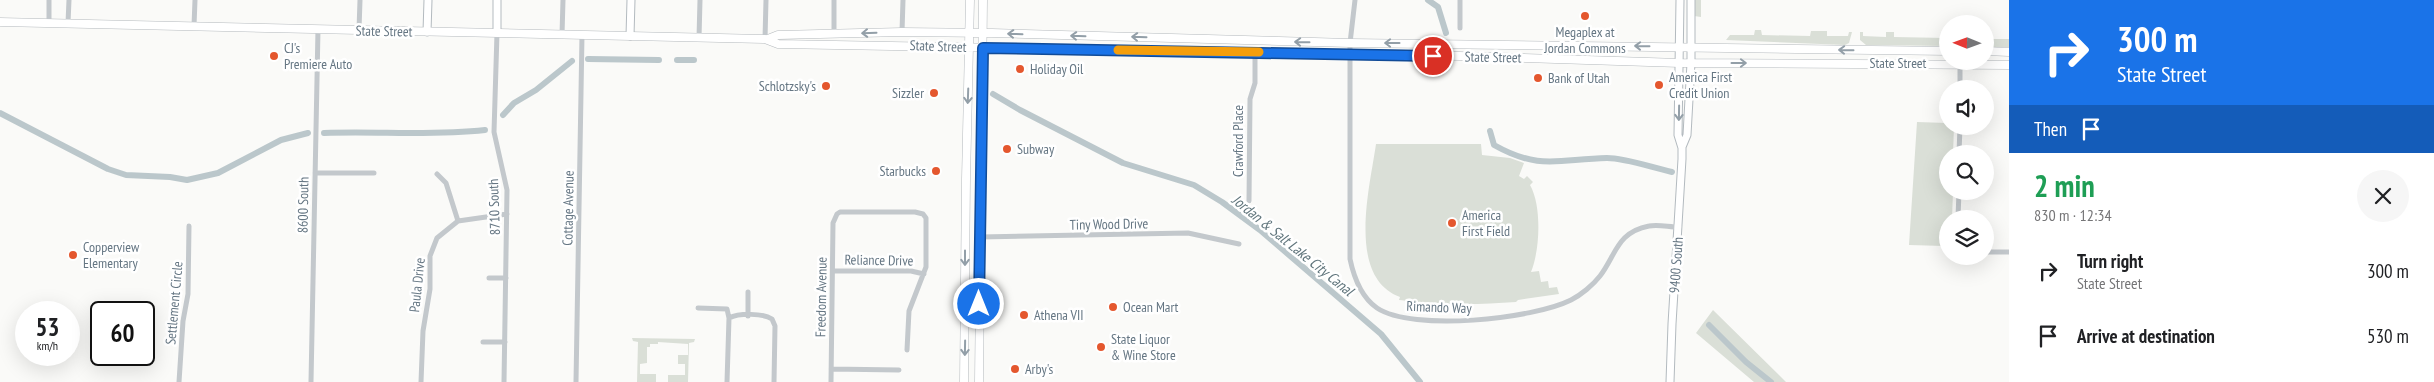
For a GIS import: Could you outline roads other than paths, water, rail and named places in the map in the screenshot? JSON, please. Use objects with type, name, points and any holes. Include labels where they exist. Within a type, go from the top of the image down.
[{"type":"main road","points":[[964,382],[970,0]]},
{"type":"main road","points":[[979,382],[979,238],[983,0]]},
{"type":"main road","name":"State Street","points":[[0,22],[699,38],[767,39],[778,35],[902,32],[1350,43],[1939,51]]},
{"type":"main road","name":"State Street","points":[[767,39],[778,44],[1350,54],[1680,63],[1939,64]]},
{"type":"main road","points":[[1994,52],[2009,52]]},
{"type":"main road","name":"State Street","points":[[1994,65],[2009,65]]},
{"type":"street","points":[[49,0],[49,23]]},
{"type":"street","points":[[68,23],[69,0]]},
{"type":"street","points":[[194,26],[195,0]]},
{"type":"street","points":[[359,30],[360,0]]},
{"type":"street","points":[[427,32],[428,0]]},
{"type":"street","points":[[497,0],[497,33]]},
{"type":"street","points":[[562,35],[563,0]]},
{"type":"street","points":[[630,36],[631,0]]},
{"type":"street","points":[[699,38],[700,0]]},
{"type":"street","points":[[766,0],[767,39]]},
{"type":"street","points":[[834,0],[834,34]]},
{"type":"street","points":[[902,32],[903,0]]},
{"type":"street","name":"Rimando Way","points":[[1356,0],[1350,43],[1350,259],[1357,285],[1375,307],[1384,312],[1421,320],[1472,320],[1537,312],[1566,302],[1585,291],[1600,276],[1614,249],[1630,234],[1650,226],[1679,227]]},
{"type":"street","points":[[1460,0],[1460,28]]},
{"type":"street","name":"9400 South","points":[[1680,0],[1678,135],[1682,148]]},
{"type":"street","name":"9400 South","points":[[1670,382],[1682,148],[1687,135],[1691,63],[1691,0]]},
{"type":"street","name":"8600 South","points":[[311,382],[318,29]]},
{"type":"street","name":"8710 South","points":[[497,33],[494,132],[496,147],[505,173],[507,214],[504,382]]},
{"type":"street","name":"Cottage Avenue","points":[[576,382],[582,35]]},
{"type":"street","name":"Crawford Place","points":[[1249,201],[1250,99],[1255,83],[1255,52]]},
{"type":"street","points":[[315,173],[374,172]]},
{"type":"street","points":[[438,174],[446,183],[458,221],[507,214]]},
{"type":"street","name":"Freedom Avenue","points":[[831,382],[833,222],[836,214],[844,211],[873,211],[916,212],[923,214],[927,222],[924,274]]},
{"type":"street","name":"Paula Drive","points":[[422,382],[423,331],[430,289],[430,256],[437,238],[458,221]]},
{"type":"street","name":"Settlement Circle","points":[[179,382],[183,321],[188,294],[190,226]]},
{"type":"street","name":"Tiny Wood Drive","points":[[979,238],[1188,233],[1239,244]]},
{"type":"street","points":[[1994,252],[2009,252]]},
{"type":"street","name":"Reliance Drive","points":[[833,271],[911,271],[924,274]]},
{"type":"street","points":[[907,350],[909,311],[924,274]]},
{"type":"street","points":[[489,278],[506,278]]},
{"type":"street","points":[[748,292],[748,316]]},
{"type":"street","points":[[698,308],[727,309],[729,318],[727,382]]},
{"type":"street","points":[[729,318],[765,316],[772,319],[775,326],[774,382]]},
{"type":"street","points":[[483,342],[505,342]]},
{"type":"street","points":[[831,369],[899,370]]},
{"type":"waterway","points":[[1428,0],[1438,7],[1446,33]]},
{"type":"waterway","name":"Jordan & Salt Lake City Canal","points":[[588,59],[659,60]]},
{"type":"waterway","name":"Jordan & Salt Lake City Canal","points":[[677,60],[694,60]]},
{"type":"waterway","name":"Jordan & Salt Lake City Canal","points":[[503,115],[514,103],[536,90],[572,61]]},
{"type":"waterway","name":"Jordan & Salt Lake City Canal","points":[[993,94],[1123,163],[1194,185],[1222,202],[1260,230],[1381,334],[1420,382]]},
{"type":"waterway","name":"Jordan & Salt Lake City Canal","points":[[0,113],[108,169],[126,175],[170,177],[187,180],[218,173],[281,140],[308,133]]},
{"type":"waterway","name":"Jordan & Salt Lake City Canal","points":[[324,133],[445,133],[485,130]]},
{"type":"waterway","points":[[1490,131],[1494,145],[1510,153],[1537,161],[1550,162],[1614,158],[1672,172]]},
{"type":"waterway","points":[[1709,325],[1746,362],[1771,382]]},
{"type":"place","name":"Megaplex at Jordan Commons","points":[[1585,16]]},
{"type":"place","name":"CJ's Premiere Auto","points":[[274,56]]},
{"type":"place","name":"Holiday Oil","points":[[1020,69]]},
{"type":"place","name":"Bank of Utah","points":[[1538,78]]},
{"type":"place","name":"America First Credit Union","points":[[1659,85]]},
{"type":"place","name":"Schlotzsky's","points":[[826,86]]},
{"type":"place","name":"Sizzler","points":[[934,93]]},
{"type":"place","name":"Subway","points":[[1007,149]]},
{"type":"place","name":"Starbucks","points":[[936,171]]},
{"type":"place","name":"America First Field","points":[[1452,223]]},
{"type":"place","name":"Copperview Elementary","points":[[73,255]]},
{"type":"place","name":"Ocean Mart","points":[[1113,307]]},
{"type":"place","name":"Athena VII","points":[[1024,315]]},
{"type":"place","name":"State Liquor & Wine Store","points":[[1101,347]]},
{"type":"place","name":"Arby's","points":[[1015,369]]}]
